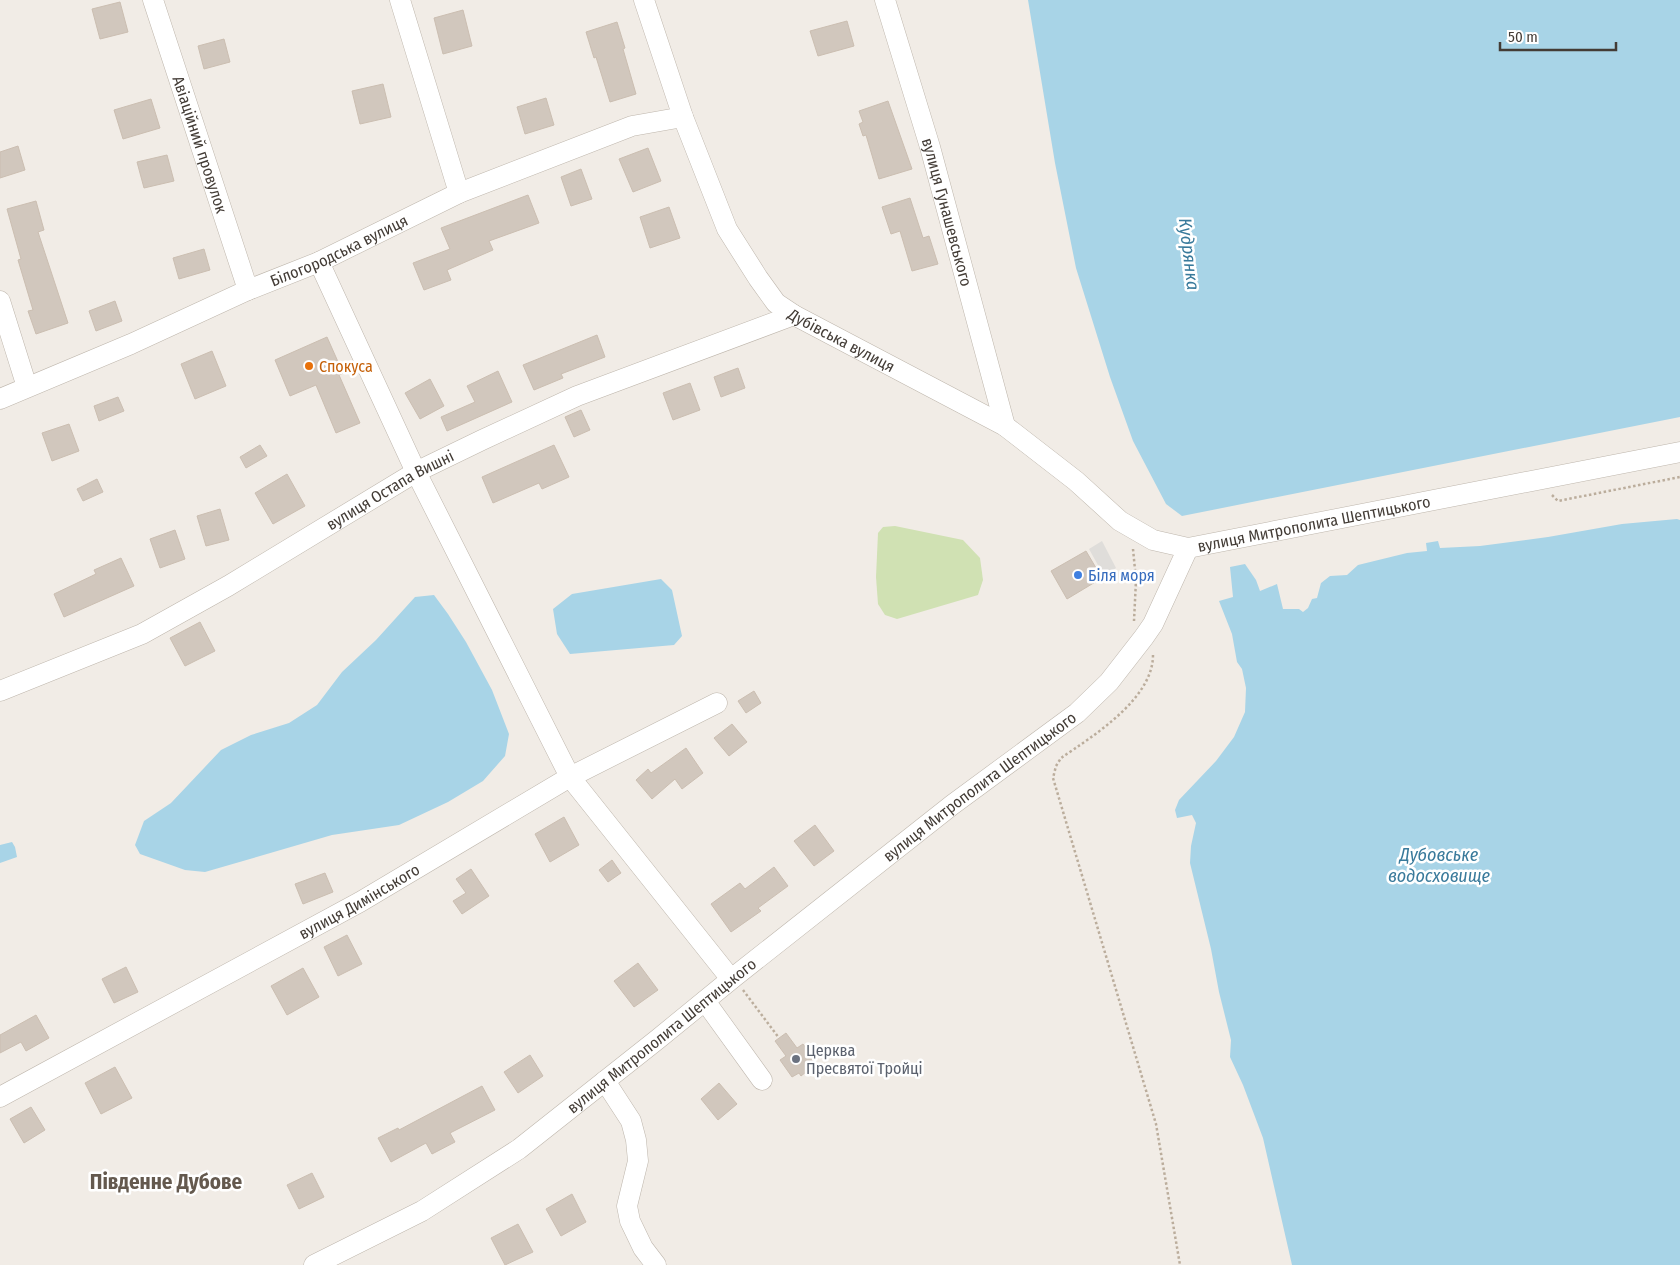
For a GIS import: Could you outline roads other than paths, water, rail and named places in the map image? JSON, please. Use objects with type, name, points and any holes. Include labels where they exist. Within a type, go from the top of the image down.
[{"type":"street","name":"Авіаційний провулок","points":[[153,0],[248,290]]},
{"type":"street","points":[[400,0],[459,193]]},
{"type":"street","name":"Дубівська вулиця","points":[[644,0],[683,117],[727,229],[776,303],[1005,426],[1076,481],[1120,520],[1153,540],[1188,548]]},
{"type":"street","name":"вулиця Гунашевського","points":[[885,0],[930,147],[1005,426]]},
{"type":"street","name":"Білогородська вулиця","points":[[0,399],[131,344],[248,290],[319,262],[459,193],[632,126],[683,117]]},
{"type":"street","points":[[319,262],[416,472],[570,777],[732,978]]},
{"type":"street","points":[[0,302],[27,387]]},
{"type":"street","name":"вулиця Остапа Вишні","points":[[0,691],[142,634],[228,586],[416,472],[577,396],[794,314]]},
{"type":"street","name":"вулиця Митрополита Шептицького","points":[[314,1265],[430,1206],[519,1149],[952,805],[1069,718],[1109,682],[1148,630],[1188,548],[1680,452]]},
{"type":"street","name":"вулиця Димінського","points":[[0,1097],[360,902],[570,777],[717,703]]},
{"type":"street","points":[[705,1001],[762,1080]]},
{"type":"street","points":[[605,1081],[631,1121],[634,1130],[638,1161],[627,1206],[630,1221],[643,1248],[656,1265]]},
{"type":"water","name":"Кудрянка","points":[[1028,0],[1680,0],[1680,417],[1182,516],[1166,504],[1133,441],[1110,377],[1076,268],[1055,163]]},
{"type":"water","name":"Дубовське водосховище","points":[[1680,520],[1680,1265],[1292,1265],[1263,1138],[1230,1057],[1231,1040],[1190,863],[1191,846],[1196,823],[1192,815],[1177,818],[1175,810],[1179,800],[1216,761],[1234,737],[1245,712],[1246,688],[1242,669],[1237,662],[1232,634],[1219,601],[1233,597],[1230,567],[1245,564],[1256,580],[1260,591],[1277,584],[1283,609],[1299,609],[1303,612],[1308,608],[1312,599],[1317,598],[1321,583],[1330,576],[1347,575],[1358,565],[1407,553],[1427,551],[1426,543],[1438,541],[1440,548],[1480,546],[1548,537],[1622,524]]},
{"type":"water","points":[[661,579],[672,590],[682,636],[674,645],[570,654],[557,634],[553,609],[572,594]]},
{"type":"water","points":[[434,595],[466,642],[492,690],[509,734],[505,756],[483,781],[448,802],[399,825],[332,835],[205,872],[185,870],[140,854],[135,845],[144,821],[171,803],[221,750],[251,735],[289,723],[317,705],[342,672],[376,640],[415,597]]},
{"type":"water","points":[[12,842],[17,857],[0,863],[0,845]]},
{"type":"place","name":"Спокуса","points":[[309,366]]},
{"type":"place","name":"Біля моря","points":[[1078,575]]},
{"type":"place","name":"Церква Пресвятої Тройці","points":[[796,1059]]},
{"type":"district","name":"Південне Дубове","points":[[166,1182]]}]
